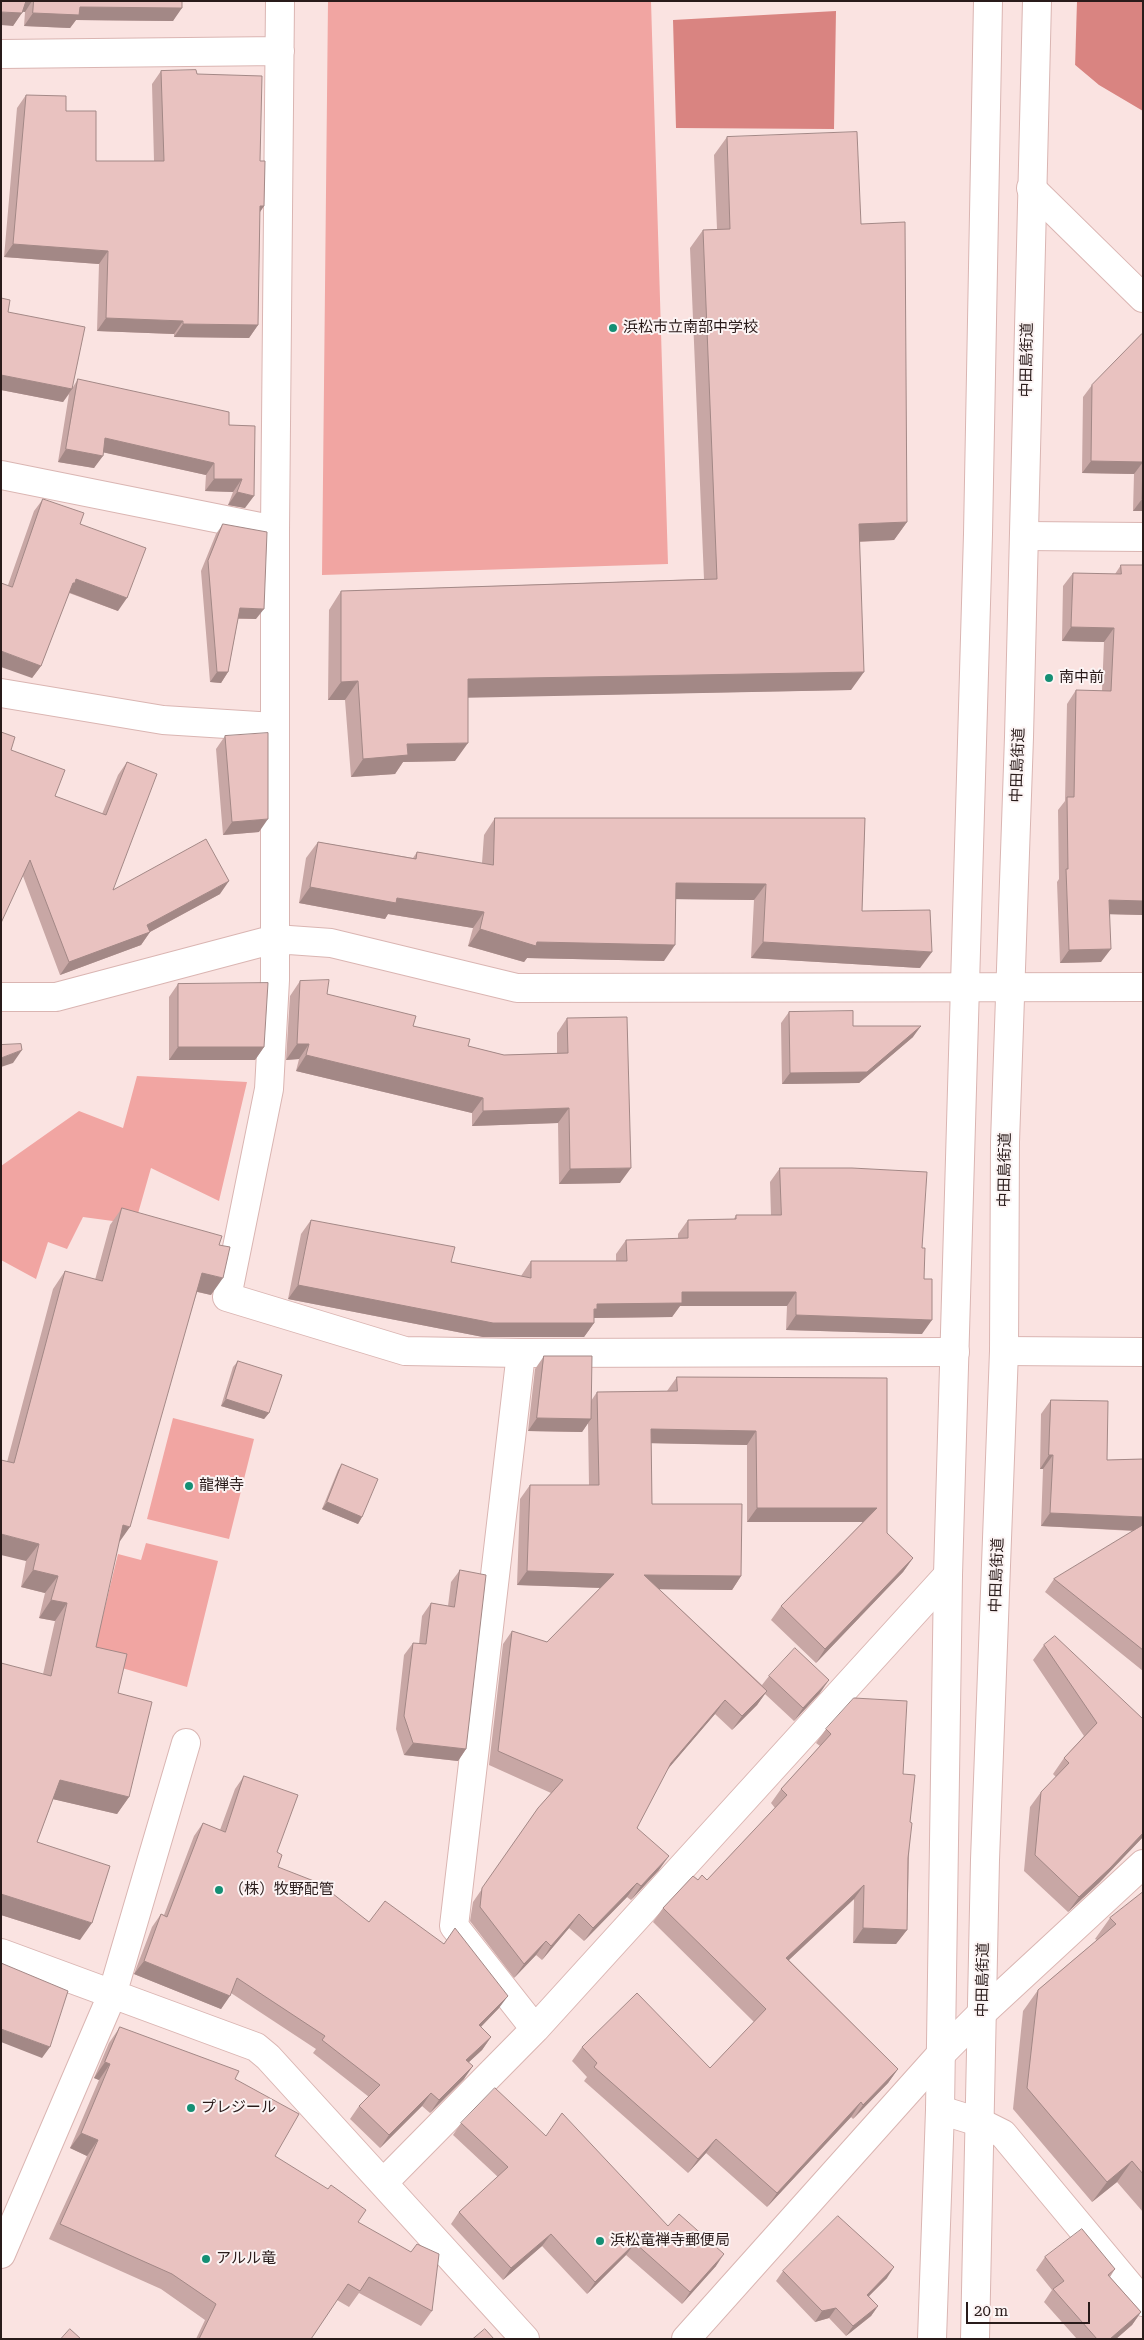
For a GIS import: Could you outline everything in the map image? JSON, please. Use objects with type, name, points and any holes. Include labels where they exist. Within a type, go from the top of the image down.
[{"type":"street","points":[[280,1],[275,530],[275,980],[269,1089],[227,1297],[405,1351],[521,1353],[955,1352]]},
{"type":"street","points":[[932,2339],[940,2110],[948,1575],[978,534],[988,1]]},
{"type":"street","name":"中田島街道","points":[[975,2339],[985,1860],[1004,1351],[1005,1142],[1024,536],[1033,85],[1037,1]]},
{"type":"street","points":[[1,54],[280,52]]},
{"type":"street","points":[[1031,188],[1143,298]]},
{"type":"street","points":[[1,474],[275,530]]},
{"type":"street","points":[[1024,536],[1143,537]]},
{"type":"street","points":[[1,693],[163,720],[274,727]]},
{"type":"street","points":[[1,997],[56,997],[275,939],[331,943],[517,988],[1010,989],[1143,987]]},
{"type":"street","points":[[1004,1351],[1143,1352]]},
{"type":"street","points":[[521,1353],[454,1926],[535,2029]]},
{"type":"street","points":[[383,2183],[535,2029],[948,1575]]},
{"type":"street","points":[[1,2254],[112,1995],[186,1743]]},
{"type":"street","points":[[686,2339],[941,2054],[983,2012],[1143,1864]]},
{"type":"street","points":[[1,1953],[256,2047],[268,2057],[525,2339]]},
{"type":"street","points":[[940,2110],[979,2122],[1003,2134],[1143,2302]]},
{"type":"shaded area","points":[[328,1],[651,1],[668,564],[322,575]]},
{"type":"shaded area","points":[[999,1],[1143,1],[1143,111],[1099,85]]},
{"type":"shaded area","points":[[836,11],[834,129],[676,128],[673,20]]},
{"type":"shaded area","points":[[137,1076],[247,1082],[219,1201],[151,1168],[135,1224],[83,1217],[67,1249],[48,1242],[36,1279],[1,1260],[1,1166],[79,1111],[123,1128]]},
{"type":"shaded area","points":[[173,1418],[254,1439],[229,1539],[147,1519]]},
{"type":"shaded area","points":[[146,1543],[218,1561],[187,1687],[74,1654],[103,1615],[118,1554],[141,1560]]},
{"type":"pier","points":[[997,1],[1077,1],[1075,68],[998,3]]},
{"type":"building","points":[[1,1],[26,1],[22,13],[1,12]]},
{"type":"building","points":[[34,1],[182,1],[182,8],[80,7],[79,15],[33,13]]},
{"type":"building","points":[[196,70],[197,74],[262,76],[260,161],[265,161],[264,206],[260,206],[258,325],[183,324],[183,321],[106,318],[108,251],[13,244],[26,95],[66,96],[66,111],[96,111],[96,161],[164,161],[161,71]]},
{"type":"building","points":[[857,132],[861,224],[905,222],[907,522],[859,524],[864,672],[468,679],[468,743],[407,744],[408,755],[363,759],[358,681],[341,682],[341,591],[717,579],[703,230],[730,229],[727,137]]},
{"type":"building","points":[[1,298],[10,300],[8,312],[85,327],[72,389],[1,375]]},
{"type":"building","points":[[1142,334],[1143,462],[1091,461],[1092,385]]},
{"type":"building","points":[[78,379],[229,412],[229,425],[255,426],[254,496],[237,492],[242,479],[214,479],[214,463],[105,438],[103,456],[66,449]]},
{"type":"building","points":[[1143,462],[1143,499],[1142,499]]},
{"type":"building","points":[[43,499],[84,513],[80,524],[146,548],[127,598],[76,579],[41,666],[1,651],[1,583],[12,587]]},
{"type":"building","points":[[223,524],[267,532],[264,609],[240,608],[228,672],[217,672],[208,561]]},
{"type":"building","points":[[1121,565],[1143,565],[1143,901],[1109,900],[1111,949],[1069,950],[1066,869],[1068,869],[1067,797],[1074,797],[1076,690],[1111,691],[1114,628],[1071,627],[1073,573],[1121,574]]},
{"type":"building","points":[[1,732],[15,737],[11,750],[65,770],[55,796],[106,815],[127,762],[157,774],[113,890],[206,839],[229,881],[147,925],[150,932],[69,962],[30,860],[1,923]]},
{"type":"building","points":[[268,733],[268,819],[232,822],[225,736]]},
{"type":"building","points":[[495,818],[865,818],[862,911],[930,910],[932,952],[763,942],[766,884],[676,883],[675,945],[537,942],[536,946],[480,929],[484,912],[397,898],[396,903],[310,887],[318,842],[416,859],[417,852],[493,865]]},
{"type":"building","points":[[329,980],[327,994],[416,1016],[413,1026],[470,1039],[468,1046],[504,1055],[568,1053],[567,1018],[627,1017],[631,1168],[570,1169],[569,1108],[483,1111],[483,1098],[306,1055],[309,1044],[297,1044],[300,981]]},
{"type":"building","points":[[268,983],[264,1047],[178,1047],[178,984]]},
{"type":"building","points":[[853,1011],[853,1026],[921,1026],[867,1072],[790,1073],[789,1012]]},
{"type":"building","points":[[21,1044],[22,1050],[1,1058],[1,1045]]},
{"type":"building","points":[[780,1168],[852,1168],[927,1172],[922,1248],[925,1248],[924,1279],[932,1279],[932,1320],[796,1315],[796,1292],[682,1292],[682,1303],[597,1304],[597,1309],[594,1309],[594,1323],[493,1323],[298,1285],[311,1220],[455,1247],[451,1262],[531,1278],[531,1261],[627,1261],[626,1240],[688,1238],[688,1220],[736,1219],[736,1215],[781,1215]]},
{"type":"building","points":[[122,1208],[222,1236],[219,1245],[230,1247],[223,1278],[202,1273],[130,1527],[123,1525],[96,1647],[127,1654],[118,1693],[152,1702],[129,1797],[60,1780],[37,1842],[110,1866],[92,1923],[1,1894],[1,1663],[51,1676],[67,1603],[51,1600],[58,1576],[33,1570],[39,1544],[1,1534],[1,1460],[14,1463],[65,1271],[102,1281]]},
{"type":"building","points":[[544,1356],[592,1356],[591,1419],[537,1418]]},
{"type":"building","points":[[238,1361],[282,1375],[269,1413],[226,1399]]},
{"type":"building","points":[[677,1377],[887,1378],[887,1533],[913,1558],[825,1649],[781,1606],[877,1508],[757,1508],[756,1431],[651,1429],[652,1504],[742,1504],[741,1576],[644,1575],[767,1691],[742,1716],[725,1700],[671,1763],[637,1828],[669,1856],[641,1886],[637,1883],[593,1928],[579,1914],[551,1946],[546,1941],[524,1964],[480,1907],[482,1888],[538,1808],[563,1780],[498,1751],[512,1631],[547,1642],[614,1574],[527,1571],[530,1485],[599,1485],[597,1392],[677,1391]]},
{"type":"building","points":[[1051,1400],[1108,1401],[1107,1460],[1143,1459],[1143,1517],[1050,1513],[1053,1455],[1049,1455]]},
{"type":"building","points":[[342,1464],[378,1479],[362,1517],[327,1502]]},
{"type":"building","points":[[1143,1525],[1143,1650],[1054,1579]]},
{"type":"building","points":[[460,1570],[486,1575],[466,1749],[413,1743],[404,1716],[413,1643],[426,1644],[431,1603],[454,1607]]},
{"type":"building","points":[[1055,1636],[1143,1719],[1143,1833],[1079,1897],[1035,1855],[1041,1792],[1069,1763],[1064,1758],[1097,1723],[1044,1645]]},
{"type":"building","points":[[795,1648],[829,1680],[803,1708],[769,1676]]},
{"type":"building","points":[[854,1698],[907,1701],[903,1774],[915,1775],[908,1858],[907,1930],[863,1928],[864,1885],[786,1958],[898,2069],[863,2105],[861,2102],[777,2193],[716,2139],[698,2159],[594,2067],[597,2063],[582,2047],[637,1993],[710,2068],[766,2009],[663,1908],[693,1876],[698,1880],[702,1875],[707,1880],[787,1795],[781,1789],[831,1734],[826,1729]]},
{"type":"building","points":[[244,1776],[298,1795],[277,1852],[282,1855],[278,1867],[319,1883],[369,1922],[385,1901],[444,1944],[455,1928],[508,1996],[479,2025],[491,2037],[466,2060],[473,2066],[439,2100],[431,2093],[389,2135],[359,2106],[380,2085],[322,2040],[325,2036],[237,1978],[230,1996],[144,1961],[161,1914],[167,1917],[203,1823],[225,1832]]},
{"type":"building","points":[[1143,1892],[1143,2174],[1132,2161],[1107,2182],[1027,2088],[1038,1990],[1116,1924],[1110,1918]]},
{"type":"building","points":[[1,1963],[68,1991],[50,2047],[1,2029]]},
{"type":"building","points":[[120,2027],[239,2071],[235,2079],[299,2114],[275,2156],[328,2189],[331,2185],[366,2210],[358,2222],[411,2252],[417,2244],[439,2254],[432,2311],[369,2277],[360,2291],[348,2284],[311,2339],[199,2339],[216,2304],[172,2274],[60,2224],[98,2140],[81,2133],[110,2064],[105,2062]]},
{"type":"building","points":[[495,2088],[546,2136],[562,2113],[668,2226],[679,2214],[724,2254],[690,2292],[635,2243],[595,2282],[551,2234],[511,2268],[459,2212],[508,2167],[461,2123]]},
{"type":"building","points":[[838,2216],[894,2267],[867,2295],[878,2306],[853,2326],[836,2308],[822,2311],[783,2271]]},
{"type":"building","points":[[1082,2229],[1115,2269],[1108,2275],[1141,2312],[1110,2339],[1097,2339],[1053,2289],[1064,2281],[1045,2257]]},
{"type":"building","points":[[70,2329],[81,2339],[61,2339]]},
{"type":"building","points":[[485,2329],[494,2339],[473,2339]]},
{"type":"place","name":"浜松市立南部中学校","points":[[613,328]]},
{"type":"place","name":"南中前","points":[[1049,678]]},
{"type":"place","name":"龍禅寺","points":[[189,1486]]},
{"type":"place","name":"（株）牧野配管","points":[[219,1890]]},
{"type":"place","name":"プレジール","points":[[191,2108]]},
{"type":"place","name":"浜松竜禅寺郵便局","points":[[600,2241]]},
{"type":"place","name":"アルル竜","points":[[206,2259]]}]
